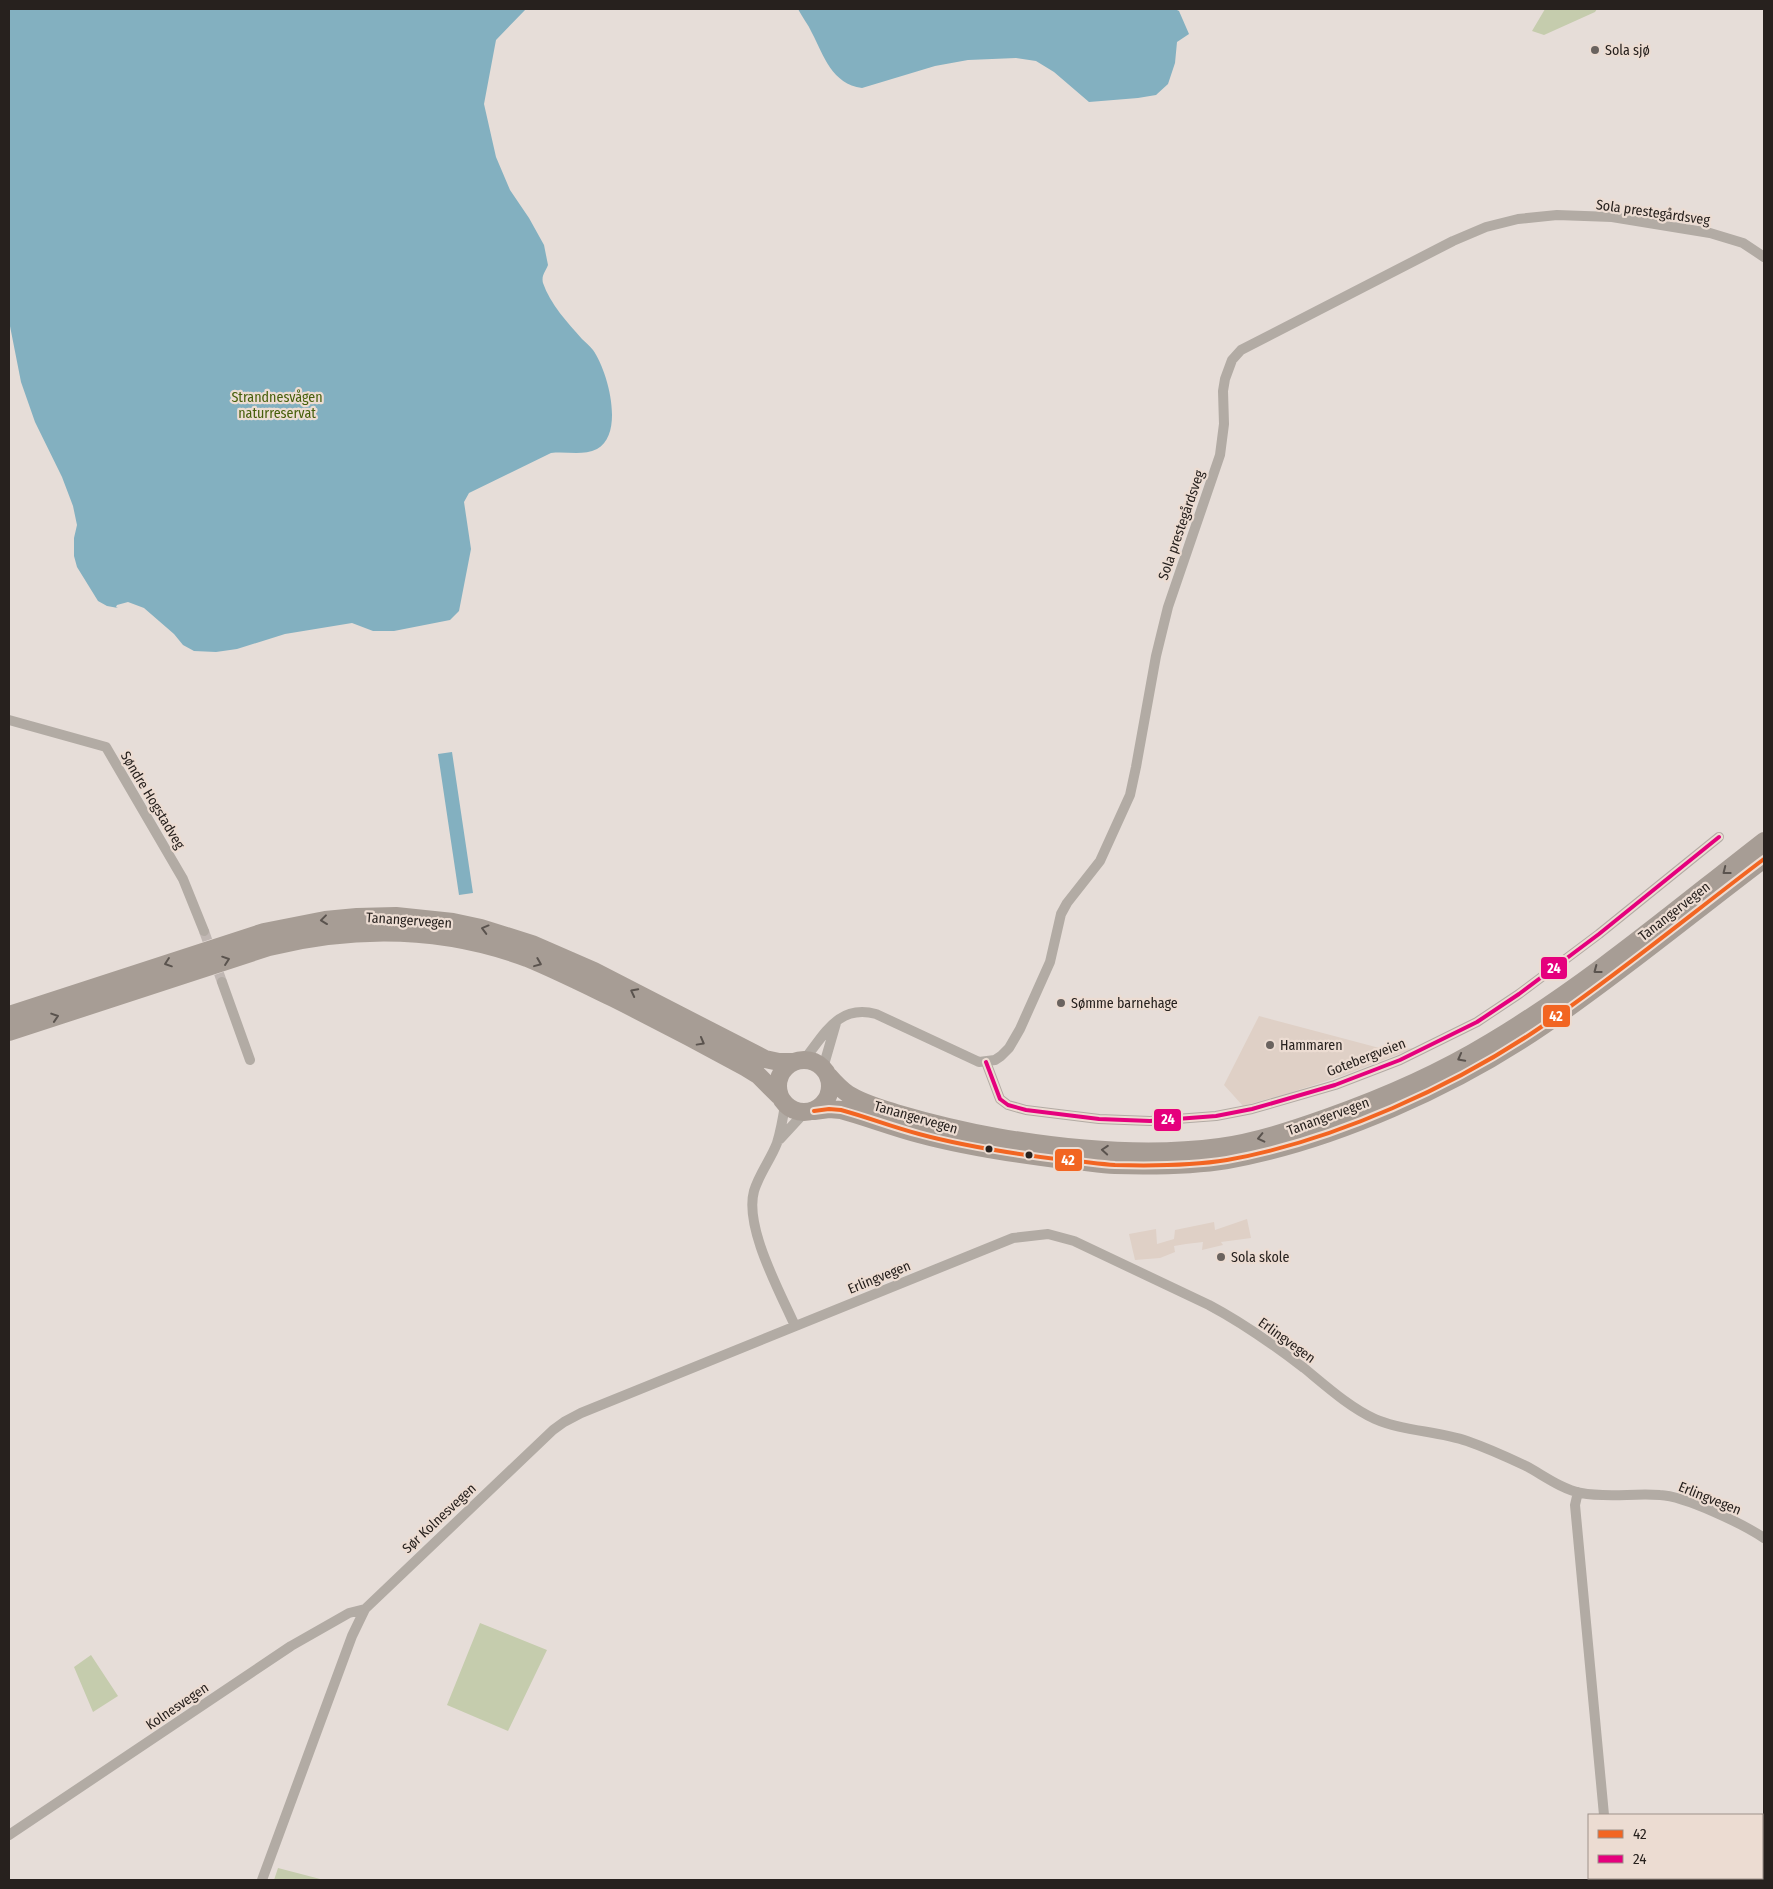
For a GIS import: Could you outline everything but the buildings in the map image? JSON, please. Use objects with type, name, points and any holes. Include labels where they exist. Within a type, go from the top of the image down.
[{"type":"highway","name":"Tanangervegen","points":[[826,1072],[847,1093],[858,1100],[965,1131],[1016,1141],[1080,1149],[1154,1152],[1224,1146],[1267,1137],[1350,1110],[1417,1080],[1490,1042],[1536,1014],[1580,982],[1764,841]]},
{"type":"highway","name":"Tanangervegen","points":[[809,1112],[829,1109],[841,1110],[917,1133],[971,1146],[1014,1154],[1112,1164],[1154,1166],[1193,1164],[1226,1160],[1271,1150],[1354,1122],[1405,1101],[1497,1054],[1588,994],[1764,858]]},
{"type":"highway","name":"Tanangervegen","points":[[9,1016],[264,932],[325,920],[357,917],[403,917],[446,921],[481,928],[532,944],[585,967],[765,1059],[799,1061]]},
{"type":"highway","name":"Tanangervegen","points":[[9,1032],[235,957],[288,942],[351,933],[414,933],[484,945],[526,958],[558,972],[684,1033],[744,1066],[758,1075],[782,1101]]},
{"type":"highway","points":[[799,1061],[814,1062],[826,1072],[830,1086],[828,1097],[823,1105],[809,1112],[794,1111],[782,1101],[778,1086],[780,1076],[786,1068],[799,1061]]},
{"type":"street","name":"Sola prestegårdsveg","points":[[986,1062],[1001,1056],[1009,1048],[1020,1029],[1050,962],[1062,914],[1068,903],[1100,861],[1130,795],[1156,656],[1168,607],[1220,455],[1224,424],[1225,379],[1232,360],[1241,350],[1453,240],[1518,219],[1557,215],[1612,217],[1710,233],[1743,243],[1764,257]]},
{"type":"street","name":"Søndre Hogstadveg","points":[[9,720],[106,747],[183,879],[204,931]]},
{"type":"street","name":"Gotebergveien","points":[[986,1062],[1000,1099],[1015,1109],[1099,1119],[1150,1122],[1216,1116],[1252,1109],[1335,1085],[1400,1060],[1477,1022],[1519,994],[1599,934],[1719,837]]},
{"type":"street","points":[[222,982],[250,1060]]},
{"type":"street","points":[[799,1061],[828,1029],[843,1016],[854,1011],[865,1011],[876,1014],[972,1059],[986,1062]]},
{"type":"street","points":[[826,1072],[836,1022]]},
{"type":"street","points":[[782,1101],[776,1144],[754,1191],[752,1215],[754,1228],[795,1326]]},
{"type":"street","points":[[776,1144],[809,1112]]},
{"type":"street","name":"Erlingvegen","points":[[795,1326],[1013,1238],[1048,1234],[1059,1236],[1099,1253],[1229,1316],[1294,1361],[1344,1400],[1376,1419],[1442,1433],[1473,1443],[1526,1466],[1556,1483],[1578,1492],[1596,1495],[1671,1496],[1721,1516],[1764,1538]]},
{"type":"street","name":"Sør Kolnesvegen","points":[[262,1880],[352,1636],[365,1609],[528,1453],[564,1422],[581,1413],[650,1387],[795,1326]]},
{"type":"street","points":[[1578,1492],[1575,1505],[1604,1814]]},
{"type":"street","name":"Kolnesvegen","points":[[9,1835],[290,1646],[349,1613],[365,1609]]},
{"type":"shaded area","points":[[1259,1016],[1387,1050],[1415,1048],[1342,1076],[1243,1106],[1224,1085]]},
{"type":"shaded area","points":[[1247,1219],[1251,1238],[1221,1242],[1223,1245],[1202,1250],[1203,1242],[1174,1246],[1175,1252],[1160,1258],[1135,1260],[1129,1234],[1156,1229],[1157,1244],[1174,1239],[1175,1230],[1214,1222],[1215,1230]]},
{"type":"green space","points":[[1545,9],[1597,9],[1595,12],[1544,35],[1532,31]]},
{"type":"green space","points":[[480,1623],[547,1650],[508,1731],[447,1705]]},
{"type":"green space","points":[[91,1655],[118,1696],[93,1712],[74,1667]]},
{"type":"green space","points":[[278,1868],[324,1880],[274,1880]]},
{"type":"water","name":"Strandnesvågen naturreservat","points":[[9,9],[526,9],[496,40],[484,104],[496,157],[510,190],[544,245],[548,265],[543,278],[546,291],[560,313],[592,349],[599,360],[608,387],[612,417],[610,430],[605,441],[597,449],[580,453],[551,453],[469,493],[464,502],[471,549],[459,611],[450,620],[394,631],[373,631],[352,623],[285,634],[237,649],[216,652],[194,651],[183,645],[174,634],[144,608],[128,602],[117,605],[116,607],[118,608],[107,606],[98,601],[77,567],[74,556],[74,538],[77,525],[73,506],[62,477],[35,422],[21,382],[9,321]]},
{"type":"water","points":[[798,9],[1175,9],[1179,11],[1189,34],[1177,42],[1175,63],[1168,84],[1156,95],[1138,98],[1089,102],[1054,72],[1036,61],[1016,58],[968,60],[935,66],[862,88],[843,81],[830,68]]},
{"type":"water","points":[[452,752],[473,893],[459,895],[438,754]]},
{"type":"tunnel","points":[[204,931],[222,982]]},
{"type":"transit line","name":"24","points":[[986,1062],[1000,1099],[1008,1105],[1026,1110],[1099,1119],[1150,1121],[1216,1116],[1252,1109],[1335,1085],[1400,1060],[1477,1022],[1519,994],[1599,934],[1719,837]]},
{"type":"transit line","name":"42","points":[[814,1111],[841,1110],[937,1139],[1009,1153],[1109,1165],[1199,1163],[1227,1160],[1268,1151],[1351,1125],[1392,1108],[1433,1090],[1509,1048],[1600,985],[1764,859]]},
{"type":"place","name":"Sola sjø","points":[[1595,50]]},
{"type":"place","name":"Sømme barnehage","points":[[1061,1003]]},
{"type":"place","name":"Hammaren","points":[[1270,1045]]},
{"type":"place","name":"Sola skole","points":[[1221,1257]]}]
